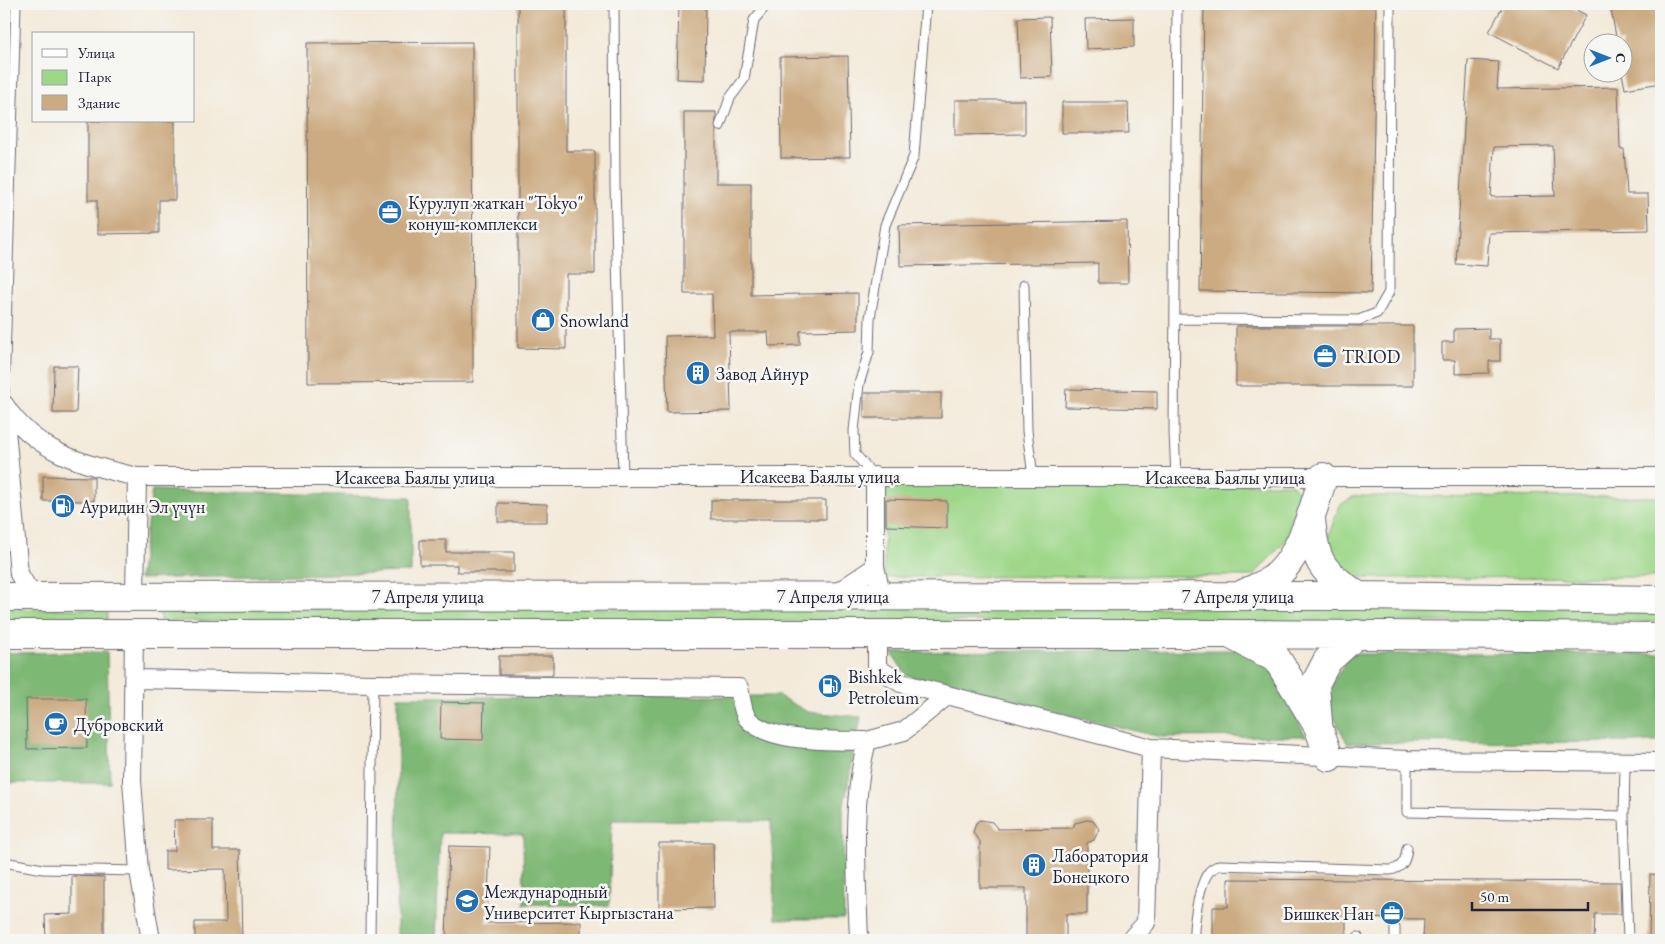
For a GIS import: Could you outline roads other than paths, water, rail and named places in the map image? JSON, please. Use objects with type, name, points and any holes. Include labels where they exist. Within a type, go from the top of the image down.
[{"type":"main road","points":[[1238,596],[1272,579],[1286,565],[1311,519],[1323,477]]},
{"type":"main road","points":[[1311,519],[1313,545],[1318,562],[1331,577],[1358,596]]},
{"type":"main road","name":"7 Апреля улица","points":[[4,597],[1358,596],[1661,600]]},
{"type":"main road","points":[[134,633],[135,597]]},
{"type":"main road","name":"7 Апреля улица","points":[[4,634],[878,633],[1661,637]]},
{"type":"main road","points":[[1230,634],[1277,659],[1318,726],[1328,757]]},
{"type":"main road","points":[[1318,726],[1315,684],[1327,662],[1357,634]]},
{"type":"street","name":"Исакеева Баялы улица","points":[[4,405],[14,421],[46,447],[81,464],[137,477],[1661,477]]},
{"type":"street","points":[[4,405],[19,574],[33,596]]},
{"type":"street","points":[[875,476],[875,567],[882,596]]},
{"type":"street","points":[[135,597],[137,477]]},
{"type":"street","points":[[832,596],[875,567]]},
{"type":"street","points":[[134,633],[135,679],[132,781],[139,871],[151,940]]},
{"type":"street","points":[[878,633],[877,668],[901,683],[1151,748],[1406,760],[1661,762]]},
{"type":"street","points":[[135,679],[739,688],[746,716],[760,728],[795,738],[867,741],[904,731],[948,695]]},
{"type":"street","points":[[859,940],[856,808],[861,768],[867,741]]},
{"type":"street","points":[[1130,940],[1146,923],[1151,748]]},
{"type":"lane","points":[[4,393],[8,153],[16,4]]},
{"type":"lane","points":[[614,4],[615,185],[623,476]]},
{"type":"lane","points":[[720,126],[730,98],[744,79],[754,20],[767,4]]},
{"type":"lane","points":[[875,476],[855,454],[854,431],[859,384],[869,352],[870,318],[885,225],[914,156],[926,4]]},
{"type":"lane","points":[[1176,477],[1177,4]]},
{"type":"lane","points":[[1175,319],[1331,321],[1359,320],[1377,312],[1389,292],[1390,4]]},
{"type":"lane","points":[[1024,285],[1027,432],[1033,476]]},
{"type":"lane","points":[[370,940],[373,684]]},
{"type":"lane","points":[[1406,760],[1407,817],[1624,816]]},
{"type":"lane","points":[[1625,762],[1624,816],[1628,940]]},
{"type":"lane","points":[[1194,940],[1193,930],[1208,872],[1218,865],[1390,870],[1397,869],[1406,860],[1407,848]]},
{"type":"lane","points":[[4,862],[43,869],[139,871]]},
{"type":"lane","points":[[1395,928],[1395,940]]},
{"type":"place","name":"Курулуп жаткан \"Tokyo\" конуш-комплекси","points":[[390,212]]},
{"type":"place","name":"Snowland","points":[[543,320]]},
{"type":"place","name":"TRIOD","points":[[1325,356]]},
{"type":"place","name":"Завод Айнур","points":[[698,373]]},
{"type":"place","name":"Ауридин Эл үчүн","points":[[63,506]]},
{"type":"place","name":"Bishkek Petroleum","points":[[830,686]]},
{"type":"place","name":"Дубровский","points":[[56,724]]},
{"type":"place","name":"Лаборатория Бонецкого","points":[[1034,865]]},
{"type":"place","name":"Международный Университет Кыргызстана","points":[[467,901]]},
{"type":"place","name":"Бишкек Нан","points":[[1392,913]]}]
